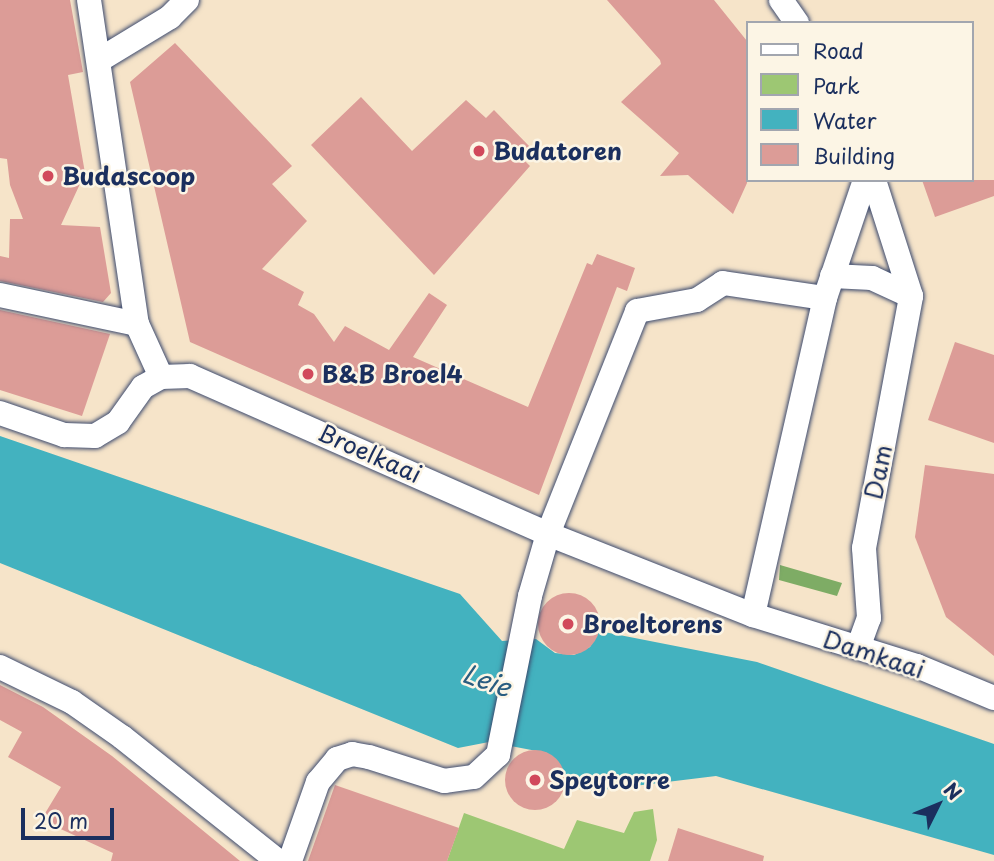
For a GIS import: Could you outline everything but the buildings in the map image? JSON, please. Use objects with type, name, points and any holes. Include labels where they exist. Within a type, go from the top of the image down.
[{"type":"street","points":[[0,413],[64,435],[95,436],[118,422],[143,387],[161,377],[137,324],[101,59],[89,0]]},
{"type":"street","points":[[101,59],[170,17],[187,0]]},
{"type":"street","points":[[781,0],[796,21]]},
{"type":"street","points":[[753,615],[828,287],[864,182]]},
{"type":"street","name":"Dam","points":[[858,648],[869,618],[864,548],[911,296],[875,182]]},
{"type":"street","points":[[290,861],[318,782],[337,759],[352,754],[444,781],[463,780],[484,771],[502,746],[522,640],[548,534],[637,311],[697,300],[723,283],[828,287],[873,278],[911,296]]},
{"type":"street","points":[[0,295],[137,324]]},
{"type":"street","name":"Broelkaai","points":[[161,377],[190,376],[210,382],[548,534],[753,615]]},
{"type":"street","name":"Damkaai","points":[[753,615],[858,648],[994,698]]},
{"type":"street","points":[[0,667],[72,702],[112,730],[278,861]]},
{"type":"green space","points":[[780,565],[842,583],[837,596],[779,580]]},
{"type":"green space","points":[[653,809],[657,840],[650,861],[447,861],[464,813],[564,849],[577,820],[624,833],[634,812]]},
{"type":"water","name":"Leie","points":[[0,436],[460,594],[502,641],[536,639],[555,653],[574,655],[590,647],[599,631],[757,662],[994,744],[994,855],[716,776],[593,791],[564,787],[563,769],[547,753],[489,742],[458,748],[0,563]]},
{"type":"place","name":"Budatoren","points":[[479,151]]},
{"type":"place","name":"Budascoop","points":[[48,176]]},
{"type":"place","name":"B&B Broel4","points":[[308,374]]},
{"type":"place","name":"Broeltorens","points":[[568,624]]},
{"type":"place","name":"Speytorre","points":[[535,780]]}]
